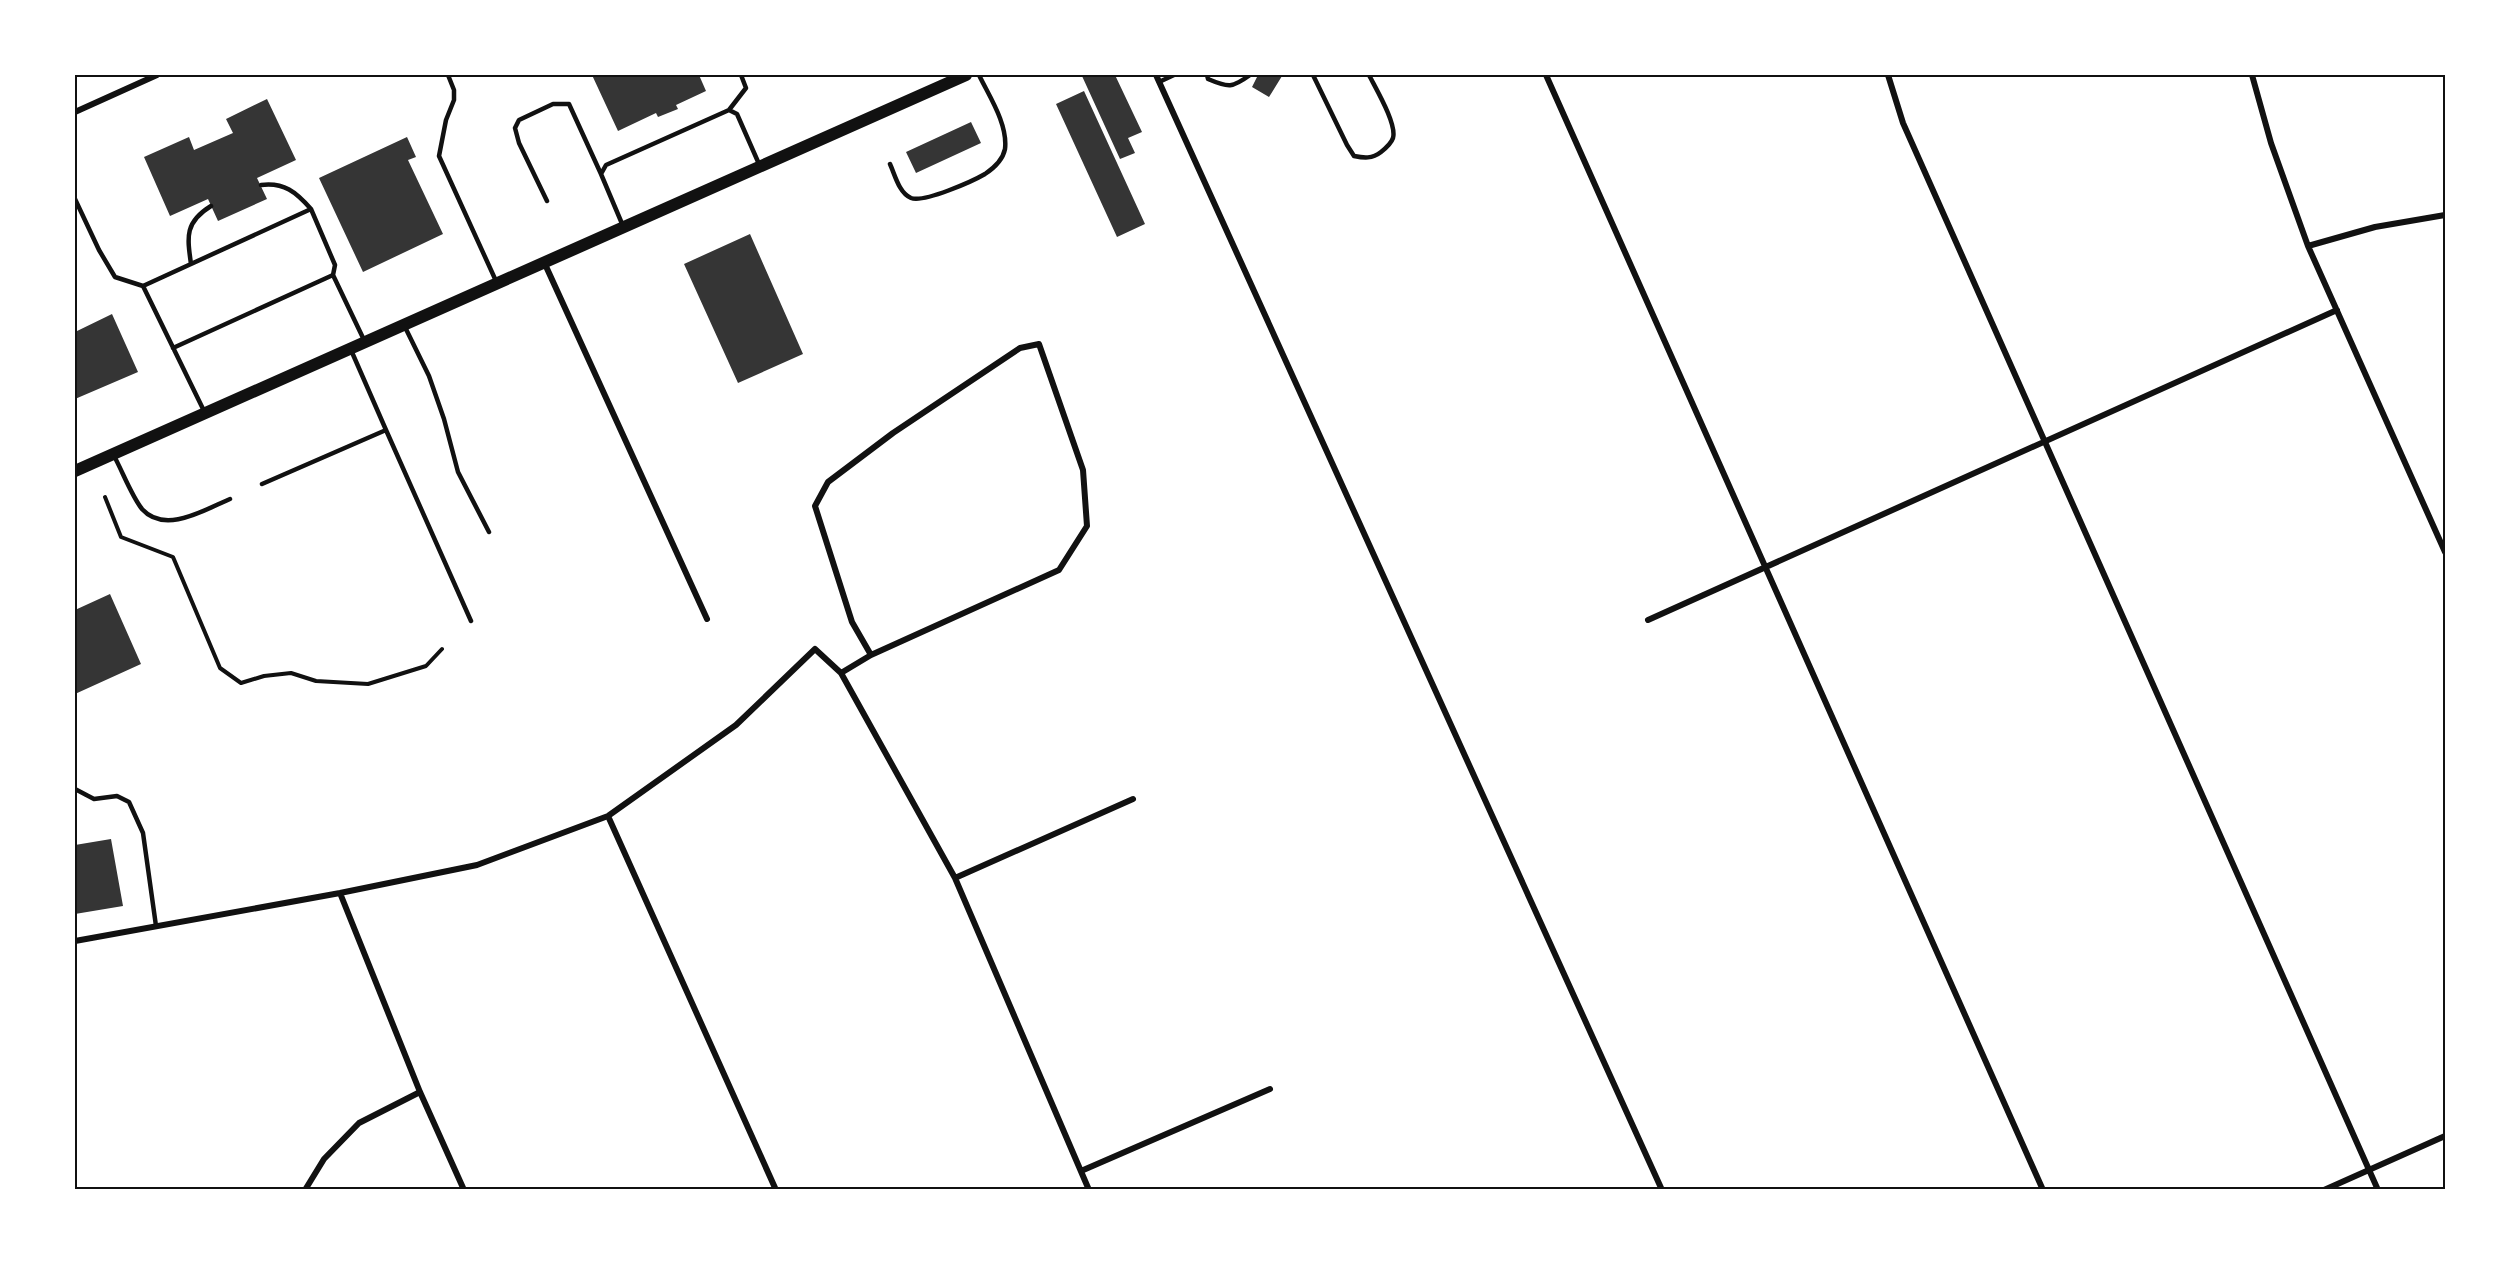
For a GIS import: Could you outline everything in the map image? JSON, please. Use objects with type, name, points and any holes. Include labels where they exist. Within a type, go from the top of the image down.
[{"type":"main road","points":[[75,471],[966,75]]},
{"type":"street","points":[[75,112],[157,75]]},
{"type":"street","points":[[1546,75],[2043,1190]]},
{"type":"street","points":[[1888,75],[1903,123],[2378,1190]]},
{"type":"street","points":[[2252,75],[2271,143],[2308,246],[2445,552]]},
{"type":"street","points":[[1158,78],[1662,1190]]},
{"type":"street","points":[[2308,246],[2385,225],[2445,215]]},
{"type":"street","points":[[544,262],[707,619]]},
{"type":"street","points":[[1648,620],[2337,310]]},
{"type":"street","points":[[841,673],[870,655],[1059,570],[1087,526],[1083,470],[1039,344],[1020,348],[893,433],[828,482],[815,506],[852,622],[870,655]]},
{"type":"street","points":[[75,941],[340,893],[477,865],[608,816],[736,725],[815,649],[841,673],[955,878],[1089,1190]]},
{"type":"street","points":[[955,878],[1133,799]]},
{"type":"street","points":[[608,816],[776,1190]]},
{"type":"street","points":[[340,893],[420,1092],[464,1190]]},
{"type":"street","points":[[1081,1171],[1270,1089]]},
{"type":"street","points":[[306,1190],[324,1159],[359,1123],[420,1092]]},
{"type":"street","points":[[2324,1190],[2445,1136]]},
{"type":"lane","points":[[448,75],[454,90],[454,100],[446,120],[439,156],[498,283]]},
{"type":"lane","points":[[602,174],[606,165],[729,110],[746,87],[741,75]]},
{"type":"lane","points":[[890,164],[903,193],[914,199],[930,197],[985,174],[998,163],[1004,152],[1002,126],[980,75]]},
{"type":"lane","points":[[1158,78],[1174,75]]},
{"type":"lane","points":[[1207,75],[1208,79],[1226,87],[1238,84],[1251,75]]},
{"type":"lane","points":[[1313,75],[1347,145],[1354,156],[1366,159],[1378,155],[1389,146],[1394,136],[1392,122],[1370,75]]},
{"type":"lane","points":[[547,201],[519,143],[515,128],[519,120],[553,104],[569,104],[602,174],[623,227]]},
{"type":"lane","points":[[729,110],[737,114],[760,167]]},
{"type":"lane","points":[[261,185],[272,184],[288,187],[311,209],[335,265],[333,275],[365,343]]},
{"type":"lane","points":[[75,199],[99,250],[115,277],[143,286],[311,209]]},
{"type":"lane","points":[[191,264],[187,238],[191,224],[200,213],[211,206]]},
{"type":"lane","points":[[173,348],[333,275]]},
{"type":"lane","points":[[143,286],[205,413]]},
{"type":"lane","points":[[404,325],[429,376],[458,471],[489,532]]},
{"type":"lane","points":[[350,349],[471,621]]},
{"type":"lane","points":[[262,484],[386,430]]},
{"type":"lane","points":[[113,454],[142,509],[153,516],[164,520],[176,520],[230,499]]},
{"type":"lane","points":[[75,789],[94,799],[117,796],[129,802],[143,833],[156,926]]},
{"type":"path","points":[[105,497],[121,537],[173,557],[219,668],[240,683],[264,676],[291,673],[316,681],[368,684],[426,666],[442,649]]},
{"type":"building","points":[[592,75],[699,75],[706,91],[676,105],[678,109],[658,117],[656,113],[618,131]]},
{"type":"building","points":[[1115,75],[1142,132],[1128,138],[1135,153],[1120,159],[1082,76]]},
{"type":"building","points":[[1258,75],[1282,76],[1269,97],[1252,87]]},
{"type":"building","points":[[1084,91],[1145,224],[1117,237],[1056,104]]},
{"type":"building","points":[[267,99],[296,160],[257,178],[267,199],[218,221],[208,199],[170,216],[144,157],[189,137],[194,150],[233,133],[226,119]]},
{"type":"building","points":[[971,122],[981,143],[916,173],[906,152]]},
{"type":"building","points":[[407,137],[416,157],[408,160],[443,234],[363,272],[319,178]]},
{"type":"building","points":[[750,234],[803,354],[738,383],[684,264]]},
{"type":"building","points":[[112,314],[138,372],[75,399],[75,332]]},
{"type":"building","points":[[110,594],[141,664],[75,694],[75,610]]},
{"type":"building","points":[[111,839],[123,906],[75,914],[75,845]]}]
